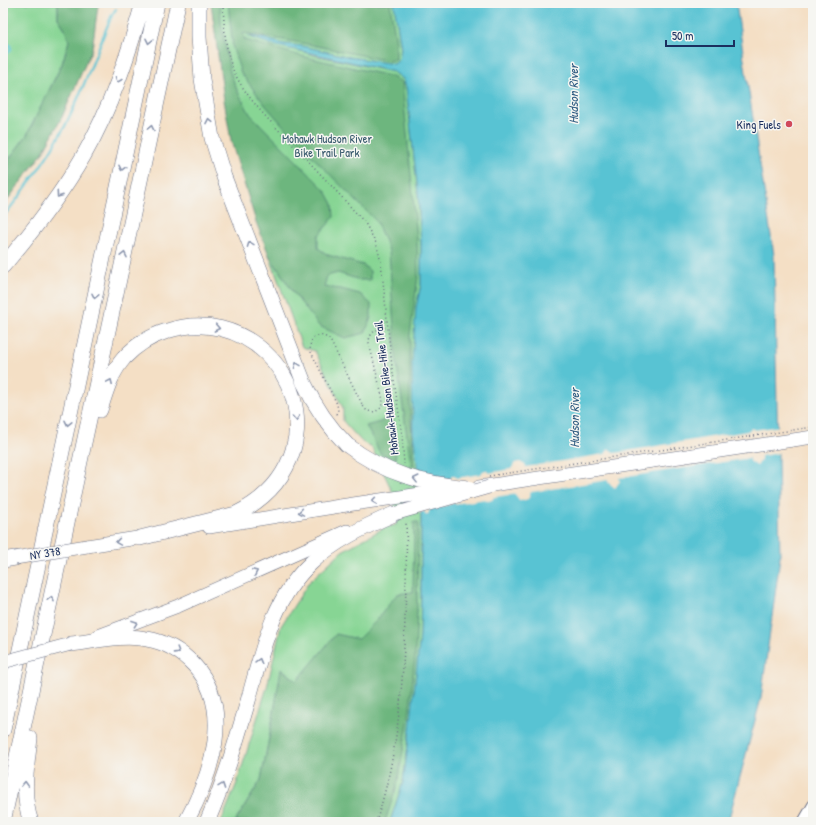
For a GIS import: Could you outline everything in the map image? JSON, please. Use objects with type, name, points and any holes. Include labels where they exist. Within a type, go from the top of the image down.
[{"type":"highway","points":[[3,266],[49,208],[73,174],[90,143],[103,117],[120,75],[143,3]]},
{"type":"highway","points":[[3,730],[157,3]]},
{"type":"highway","points":[[3,822],[178,3]]},
{"type":"highway","points":[[199,3],[200,59],[212,138],[224,177],[304,383],[318,410],[336,434],[347,445],[371,462],[400,475],[436,484],[468,488]]},
{"type":"highway","points":[[75,485],[111,379],[125,358],[134,349],[158,334],[188,326],[205,326],[234,332],[259,346],[274,361],[286,379],[294,404],[296,417],[295,442],[287,466],[281,477],[262,498],[236,514],[140,538]]},
{"type":"highway","points":[[207,822],[229,767],[267,633],[281,602],[290,587],[310,564],[334,544],[359,528],[400,518]]},
{"type":"highway","points":[[31,822],[27,812],[24,787],[43,637]]},
{"type":"highway","points":[[71,644],[122,638],[147,639],[159,642],[180,653],[198,669],[210,691],[216,713],[215,738],[212,755],[201,789],[186,822]]},
{"type":"highway","points":[[3,717],[11,691]]},
{"type":"main road","name":"NY 378","points":[[7,559],[429,492],[468,488],[488,481],[813,438]]},
{"type":"main road","name":"NY 378","points":[[400,518],[488,481]]},
{"type":"main road","points":[[3,662],[71,644],[126,626],[178,606],[359,528]]},
{"type":"street","points":[[803,822],[813,805]]},
{"type":"path","name":"Mohawk-Hudson Bike-Hike Trail","points":[[223,3],[224,24],[234,71],[248,94],[271,122],[365,223],[374,237],[381,262],[392,367],[402,435],[404,467]]},
{"type":"path","points":[[334,417],[338,411],[337,404],[311,352],[310,347],[313,338],[320,335],[326,336],[330,340],[362,406],[367,411],[375,412],[382,408],[383,400],[369,338],[376,330],[388,327]]},
{"type":"path","points":[[488,481],[813,426]]},
{"type":"path","points":[[376,822],[389,779],[398,728],[404,632],[400,518]]},
{"type":"green space","points":[[3,3],[57,3],[58,18],[64,27],[69,41],[62,64],[27,135],[3,167]]},
{"type":"green space","points":[[57,3],[99,3],[92,49],[62,117],[42,154],[3,206],[3,167],[27,135],[62,64],[69,41],[64,27],[58,18]]},
{"type":"green space","points":[[211,3],[220,3],[221,22],[230,72],[237,90],[250,114],[326,191],[333,204],[334,217],[318,236],[318,248],[328,255],[363,265],[370,271],[370,280],[360,280],[338,273],[327,276],[324,287],[341,289],[360,294],[371,304],[371,318],[365,333],[345,338],[319,326],[293,292],[269,255],[256,222],[231,141]]},
{"type":"green space","name":"Mohawk Hudson River Bike Trail Park","points":[[215,3],[394,3],[401,49],[399,60],[394,64],[350,57],[302,46],[284,44],[262,38],[250,37],[313,55],[394,72],[403,79],[406,87],[418,193],[421,242],[421,285],[416,307],[413,434],[417,462],[421,518],[421,598],[420,636],[403,782],[390,822],[255,822],[297,681],[282,669],[261,780],[235,822],[221,822],[237,783],[267,687],[281,626],[309,582],[342,551],[386,527],[396,525],[393,493],[372,448],[362,442],[343,421],[343,408],[315,351],[302,347],[269,255],[293,292],[307,310],[237,148]]},
{"type":"green space","points":[[228,3],[390,3],[396,42],[396,59],[389,61],[307,44],[243,33],[245,40],[301,56],[390,76],[402,82],[417,237],[418,276],[410,335],[410,405],[414,467],[411,465],[396,358],[389,251],[376,221],[296,140],[266,106],[241,73],[233,49]]},
{"type":"green space","points":[[391,416],[397,440],[395,461],[380,453],[366,426],[380,422]]},
{"type":"green space","points":[[414,522],[418,522],[415,657],[409,718],[397,785],[385,822],[235,822],[261,780],[281,669],[297,681],[336,634],[358,639],[376,621],[397,594],[413,592]]},
{"type":"water","name":"Hudson River","points":[[394,3],[736,3],[774,255],[780,558],[761,698],[728,822],[390,822],[403,782],[420,636],[421,598],[421,518],[417,462],[413,434],[412,363],[416,307],[421,285],[421,242],[418,193],[406,87],[403,79],[394,72],[281,47],[248,36],[350,57],[394,64],[399,60],[401,49]]},
{"type":"pier","points":[[780,426],[780,453],[761,456],[761,460],[757,466],[750,461],[750,458],[619,478],[620,481],[615,488],[608,482],[608,480],[531,492],[528,499],[520,501],[515,494],[494,497],[492,500],[488,501],[485,499],[456,505],[455,503],[430,509],[426,515],[424,511],[419,513],[417,484],[450,479],[454,475],[457,478],[481,474],[486,470],[489,473],[511,469],[515,463],[520,462],[526,467],[605,454],[609,449],[615,453],[748,431],[751,428],[755,430]]},
{"type":"waterway","points":[[3,30],[7,3]]},
{"type":"waterway","points":[[3,217],[20,196],[64,128],[112,15],[116,9]]},
{"type":"waterway","points":[[3,40],[10,45],[11,49],[3,55]]},
{"type":"place","name":"King Fuels","points":[[789,124]]}]
